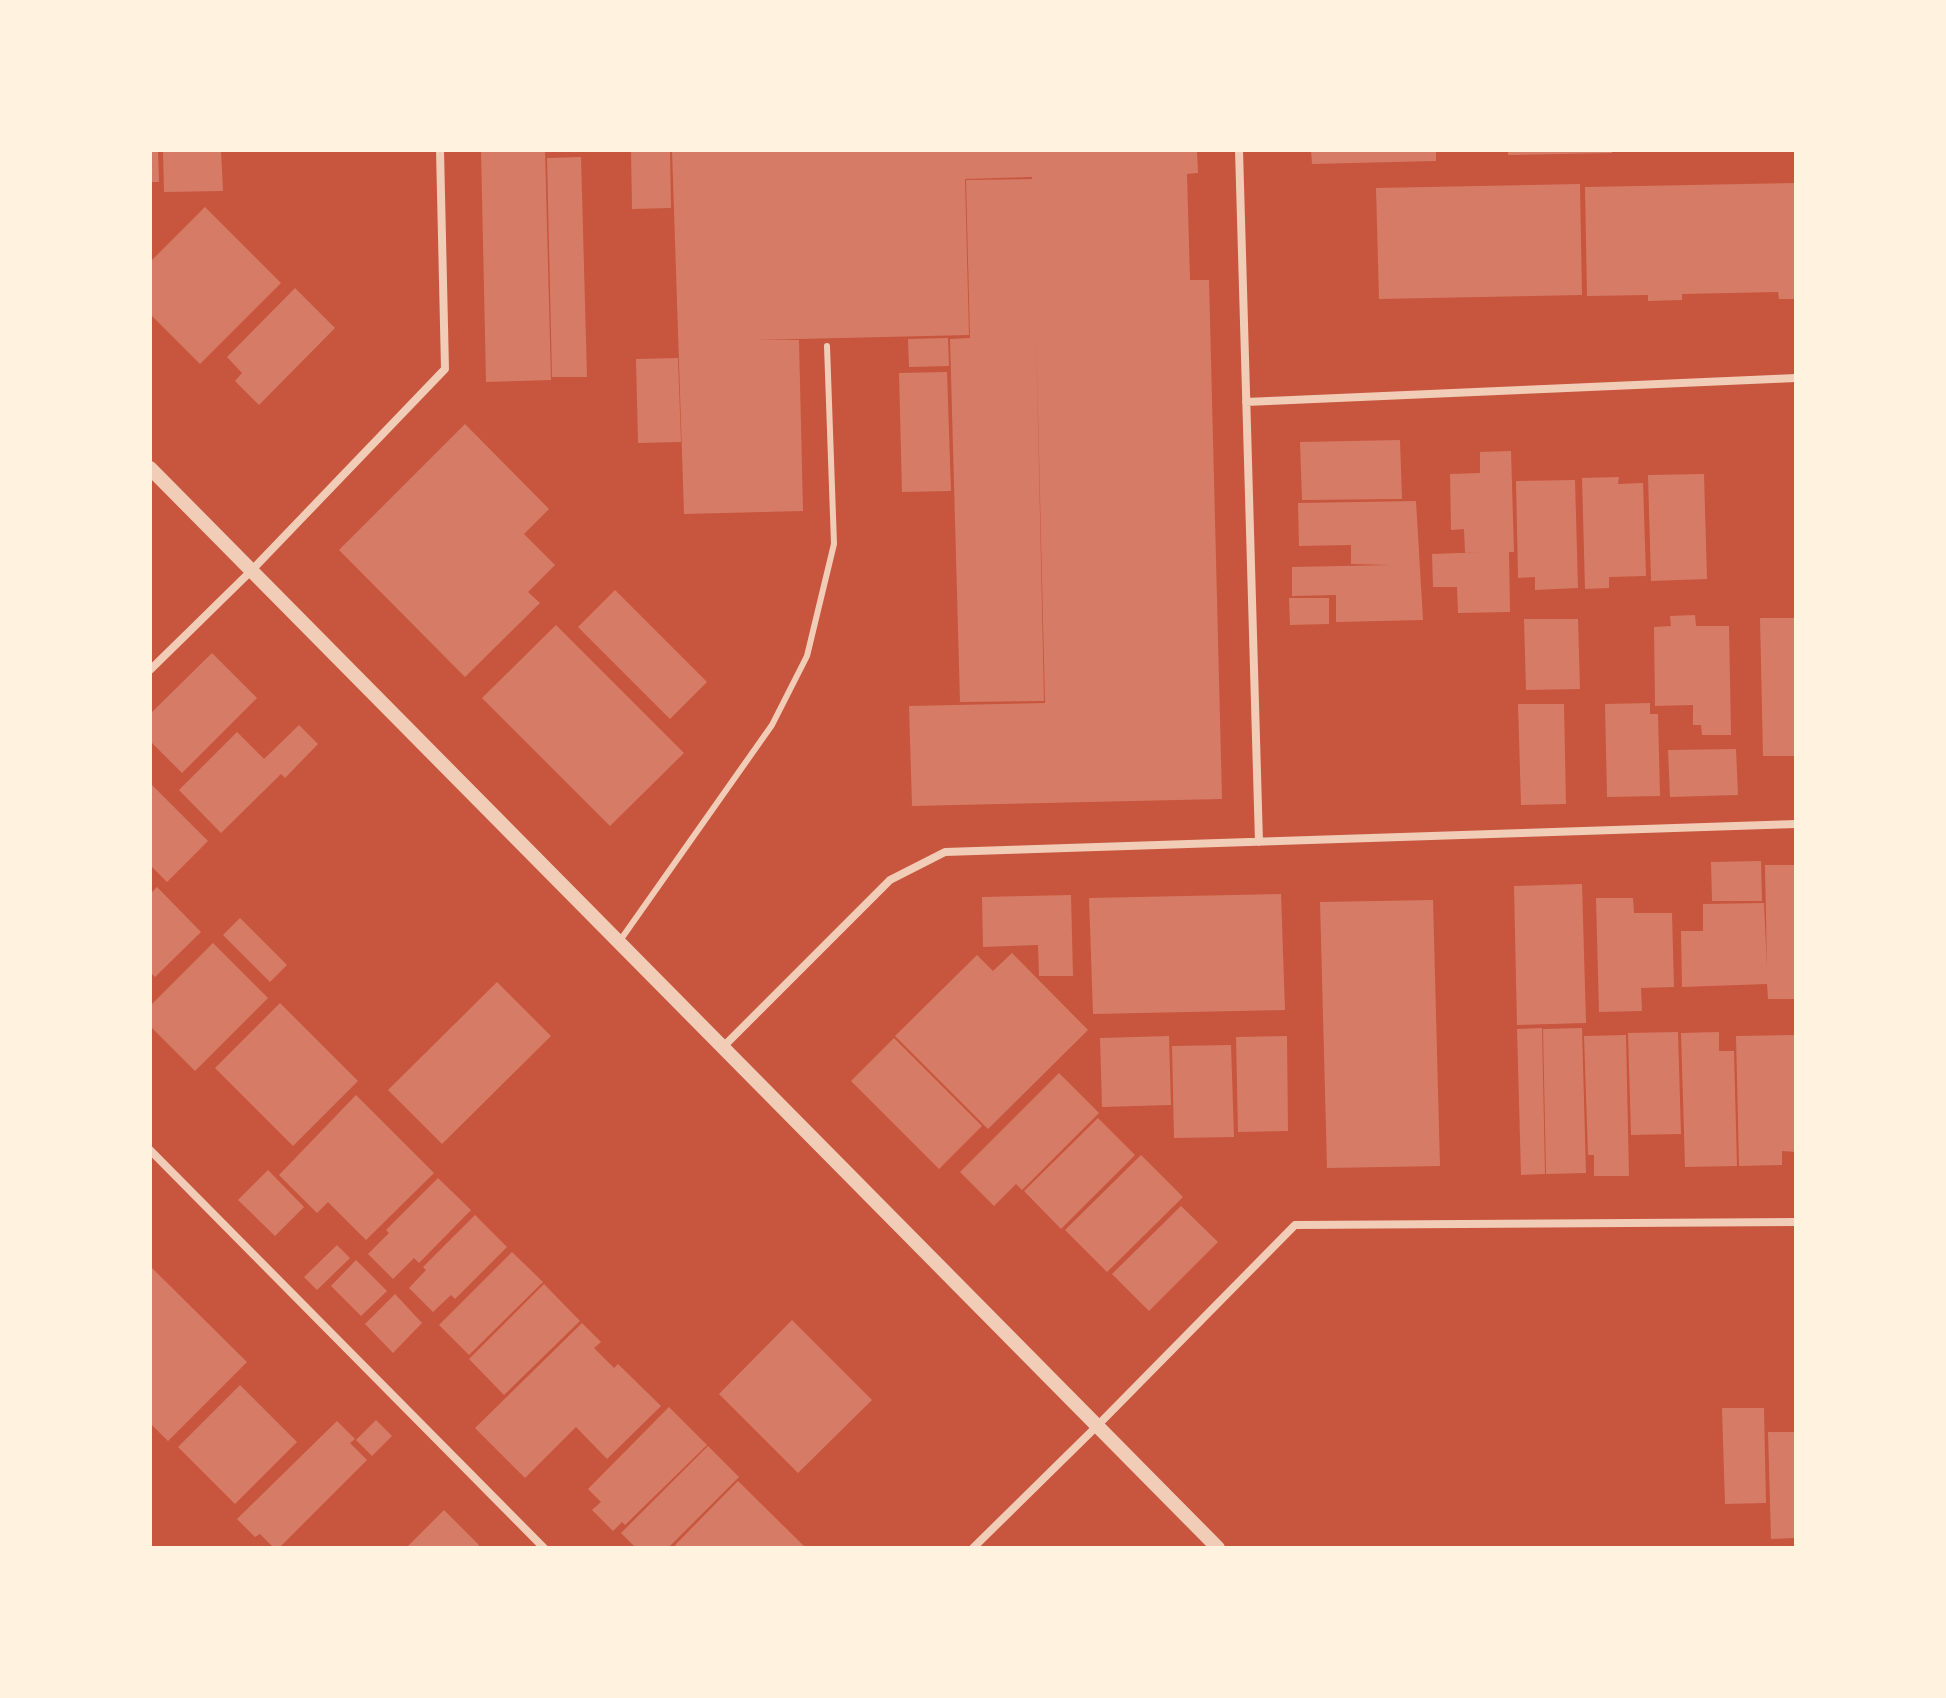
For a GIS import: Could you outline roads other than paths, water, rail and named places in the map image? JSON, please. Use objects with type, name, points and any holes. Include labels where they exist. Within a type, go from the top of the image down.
[{"type":"street","points":[[150,670],[251,571],[445,369],[440,150]]},
{"type":"street","points":[[1239,150],[1259,842]]},
{"type":"street","points":[[1246,402],[1796,378]]},
{"type":"street","points":[[150,468],[1218,1548]]},
{"type":"street","points":[[723,1047],[890,880],[945,852],[1796,824]]},
{"type":"street","points":[[150,1150],[544,1548]]},
{"type":"street","points":[[973,1548],[1295,1225],[1796,1222]]},
{"type":"lane","points":[[619,942],[772,725],[807,656],[834,544],[827,346]]}]
